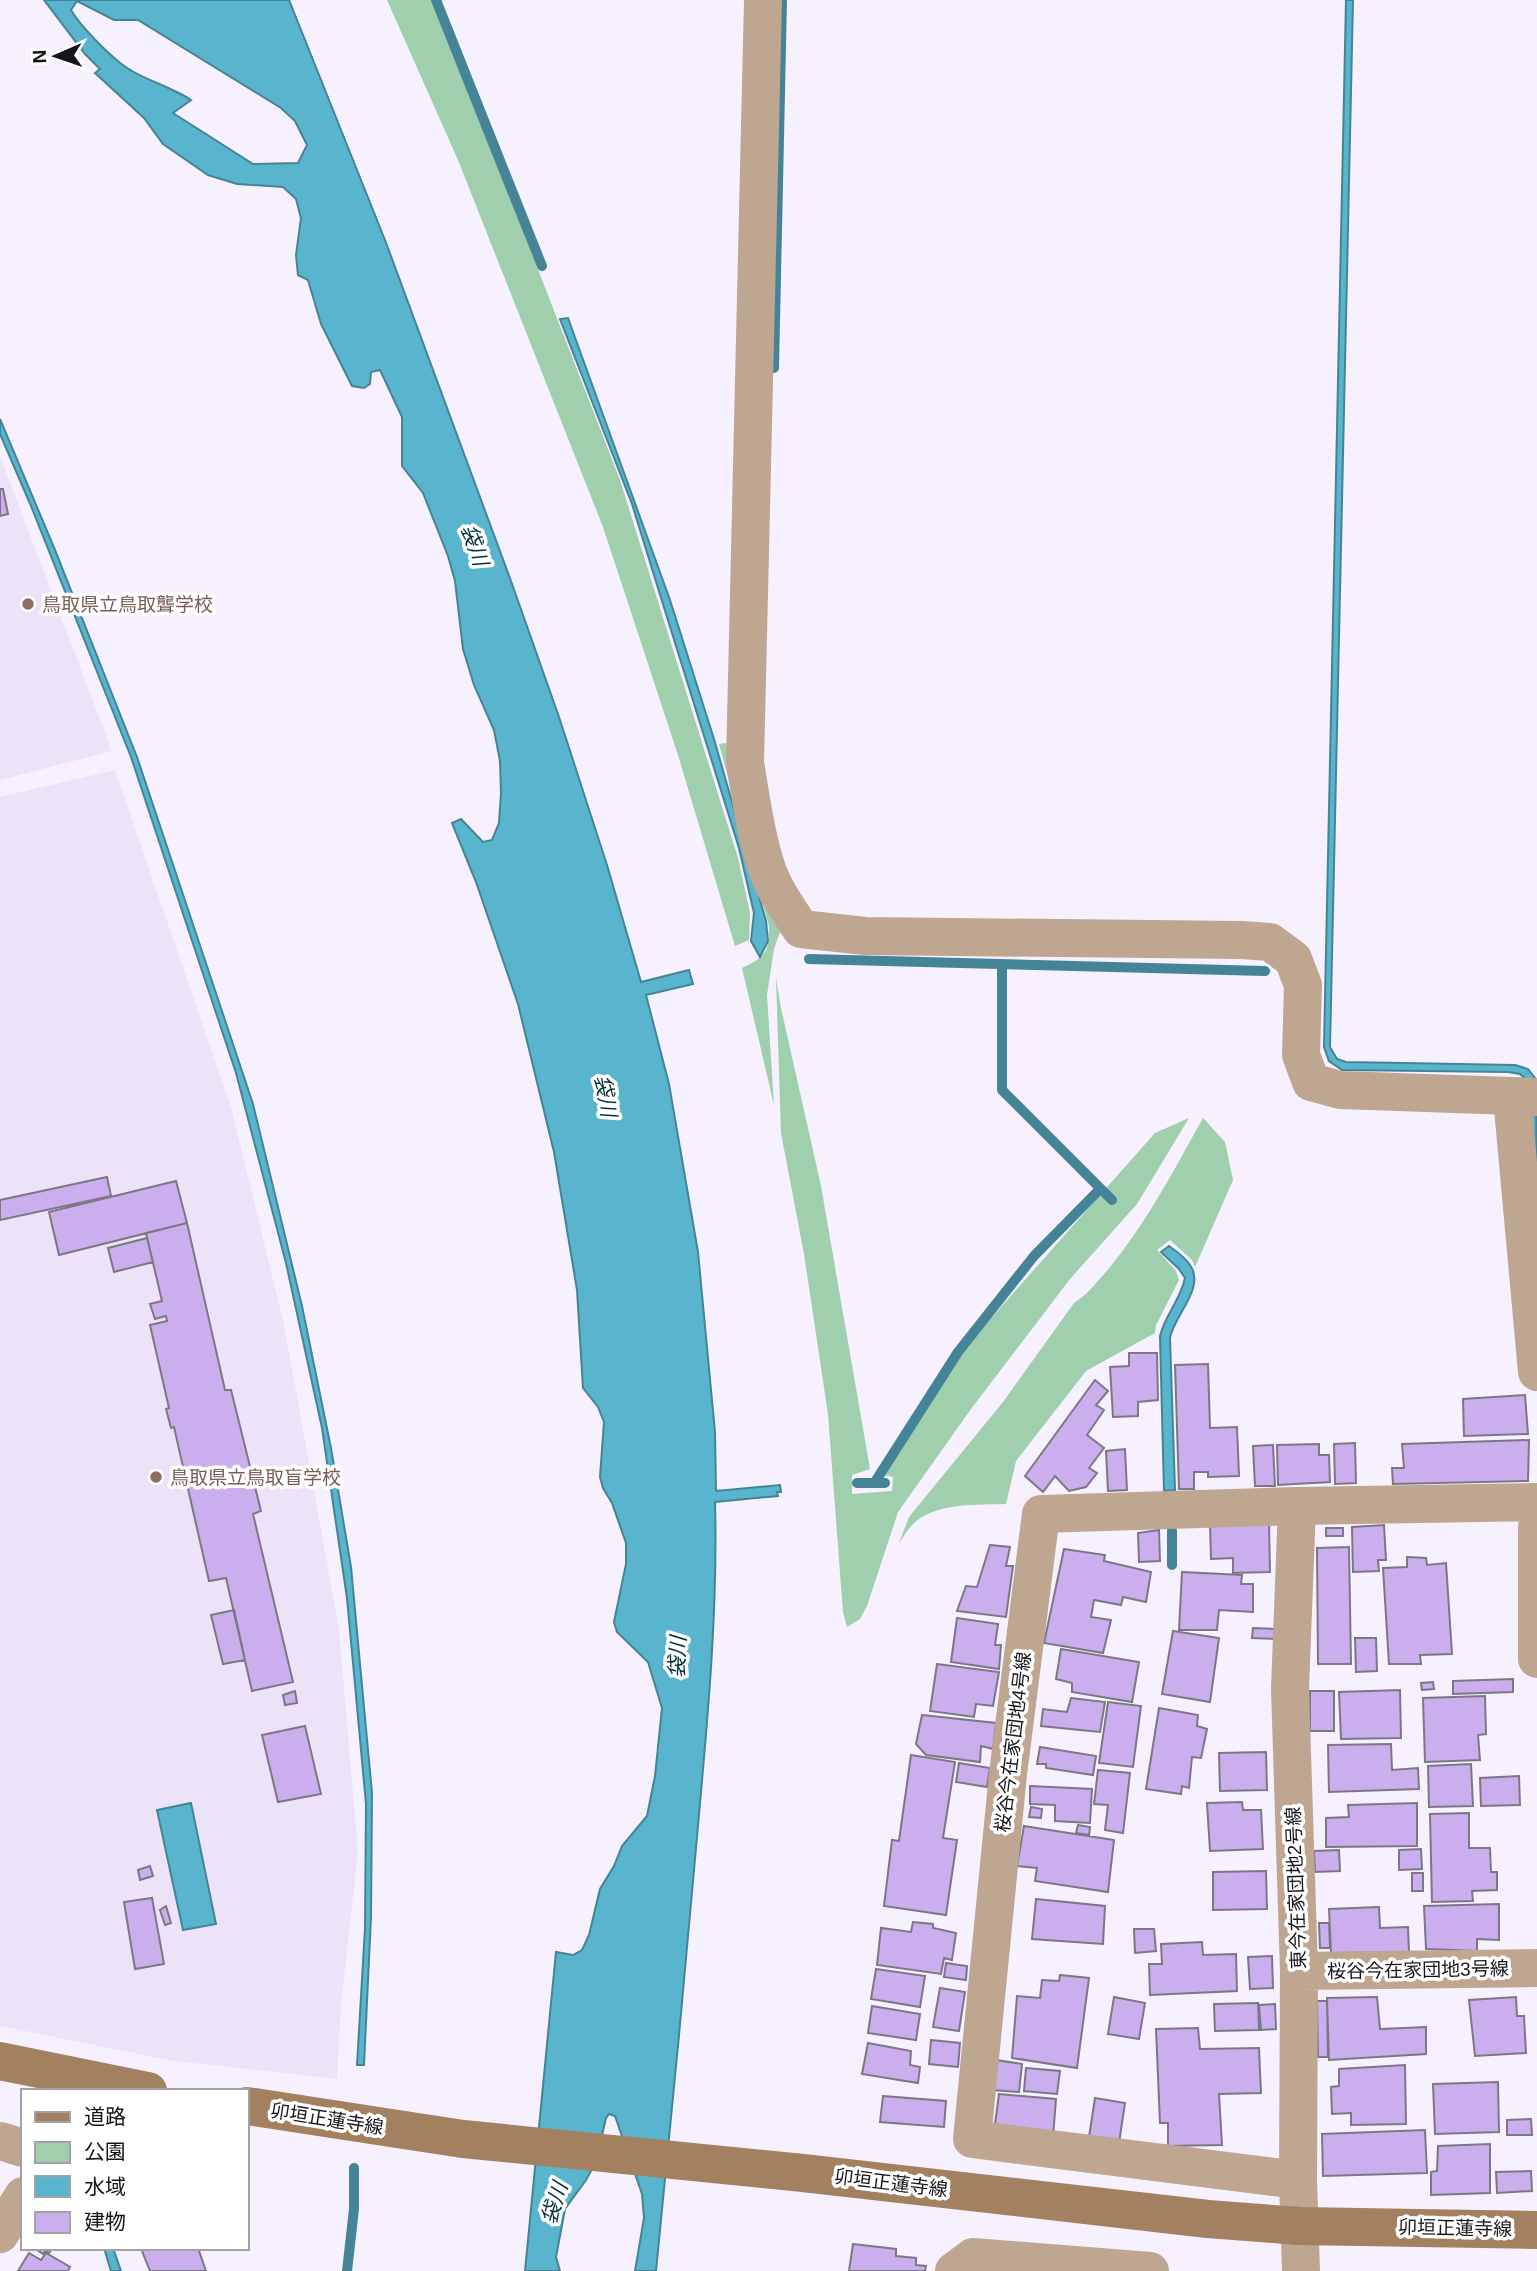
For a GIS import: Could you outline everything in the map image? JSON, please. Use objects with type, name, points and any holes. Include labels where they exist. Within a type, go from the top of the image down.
[{"type":"main road","points":[[0,2061],[138,2089]]},
{"type":"main road","name":"卯垣正蓮寺線","points":[[248,2106],[463,2139],[1208,2219],[1299,2226],[1537,2230]]},
{"type":"street","points":[[763,0],[745,763],[766,867],[780,896],[801,929],[865,936],[1270,942],[1293,959],[1303,985],[1301,1055],[1311,1082],[1340,1090],[1525,1097],[1537,1372]]},
{"type":"street","name":"桜谷今在家団地4号線","points":[[1298,2180],[972,2139],[1008,1774],[1041,1514],[1537,1502]]},
{"type":"street","name":"東今在家団地2号線","points":[[1297,1506],[1290,1689],[1299,1971],[1298,2180],[1301,2271]]},
{"type":"street","points":[[1537,1527],[1537,1660]]},
{"type":"street","name":"桜谷今在家団地3号線","points":[[1299,1971],[1537,1968]]},
{"type":"street","points":[[0,2141],[21,2147]]},
{"type":"street","points":[[0,2234],[21,2199]]},
{"type":"street","points":[[954,2271],[973,2258],[1150,2271]]},
{"type":"shaded area","name":"鳥取県立鳥取聾学校","points":[[0,456],[112,751],[0,780]]},
{"type":"shaded area","name":"鳥取県立鳥取盲学校","points":[[115,770],[231,1107],[284,1325],[339,1629],[358,1852],[341,2005],[337,2079],[174,2061],[0,2026],[0,797]]},
{"type":"green space","points":[[387,0],[433,0],[620,480],[738,858],[750,913],[749,940],[735,946],[678,755],[603,527],[458,160]]},
{"type":"green space","points":[[735,742],[783,924],[774,949],[767,995],[774,1105],[742,968],[764,953],[769,926],[719,744]]},
{"type":"green space","points":[[776,978],[821,1186],[870,1469],[852,1475],[852,1494],[892,1491],[893,1477],[884,1475],[962,1351],[1155,1133],[1189,1118],[1137,1204],[1070,1279],[971,1409],[898,1512],[867,1606],[860,1619],[847,1627],[843,1612],[828,1414],[804,1254],[781,1133]]},
{"type":"green space","points":[[1203,1118],[1225,1142],[1233,1180],[1195,1267],[1192,1260],[1170,1240],[1157,1250],[1176,1271],[1179,1280],[1156,1325],[1155,1333],[1086,1371],[1016,1461],[1006,1504],[956,1506],[932,1512],[912,1525],[899,1543],[909,1517],[1003,1402],[1074,1303],[1094,1285],[1133,1237]]},
{"type":"water","name":"袋川","points":[[44,0],[289,0],[385,240],[511,581],[607,865],[641,982],[689,970],[693,984],[646,995],[669,1084],[698,1252],[715,1432],[716,1491],[780,1485],[781,1492],[777,1492],[778,1496],[715,1502],[715,1586],[708,1711],[656,2271],[635,2271],[644,2218],[642,2194],[615,2116],[609,2114],[596,2162],[565,2209],[556,2257],[560,2271],[525,2271],[556,1952],[573,1955],[582,1950],[589,1935],[600,1889],[622,1846],[647,1816],[655,1776],[662,1708],[648,1662],[617,1632],[614,1622],[626,1564],[626,1543],[600,1477],[604,1422],[598,1407],[583,1388],[577,1290],[554,1152],[518,1004],[476,882],[452,823],[461,819],[483,842],[492,840],[499,823],[501,793],[500,761],[494,730],[474,685],[463,649],[455,581],[448,556],[423,493],[402,466],[402,417],[380,370],[371,372],[370,384],[364,388],[352,386],[321,324],[308,280],[298,275],[296,255],[301,218],[296,199],[283,187],[237,184],[208,175],[163,144],[144,118],[95,73],[100,69],[85,54]],"holes":[[[77,1],[114,20],[138,20],[281,108],[295,121],[307,145],[298,163],[253,164],[173,113],[191,100],[125,66],[99,44],[71,10]]]},
{"type":"water","points":[[1346,0],[1353,0],[1330,1047],[1337,1059],[1346,1062],[1515,1065],[1528,1069],[1536,1079],[1537,1232],[1529,1082],[1520,1074],[1342,1070],[1329,1061],[1324,1047]]},
{"type":"water","points":[[568,318],[670,600],[714,739],[766,921],[768,941],[760,957],[751,941],[754,913],[739,848],[632,504],[560,319]]},
{"type":"water","points":[[0,419],[137,757],[253,1104],[302,1306],[331,1448],[351,1567],[372,1793],[371,1917],[364,2065],[357,2065],[365,1928],[366,1804],[347,1598],[322,1428],[286,1263],[236,1073],[131,757],[0,434]]},
{"type":"water","points":[[1169,1246],[1190,1265],[1194,1283],[1170,1338],[1175,1490],[1164,1491],[1160,1336],[1185,1278],[1161,1252]]},
{"type":"water","points":[[191,1803],[216,1924],[183,1930],[157,1810]]},
{"type":"water","points":[[105,2250],[114,2250],[121,2271],[111,2271]]},
{"type":"building","points":[[0,489],[3,489],[8,514],[0,516]]},
{"type":"building","points":[[107,1177],[111,1196],[0,1220],[0,1200]]},
{"type":"building","points":[[176,1181],[187,1223],[59,1255],[49,1212]]},
{"type":"building","points":[[187,1223],[225,1390],[231,1390],[261,1511],[253,1514],[293,1682],[252,1691],[226,1578],[209,1581],[174,1427],[171,1428],[166,1409],[169,1408],[150,1325],[167,1321],[166,1316],[155,1319],[150,1304],[162,1301],[146,1233]]},
{"type":"building","points":[[147,1238],[153,1262],[114,1272],[108,1248]]},
{"type":"building","points":[[1129,1353],[1157,1353],[1158,1400],[1138,1402],[1138,1416],[1113,1417],[1110,1367],[1129,1366]]},
{"type":"building","points":[[1208,1364],[1210,1428],[1237,1427],[1239,1476],[1208,1477],[1208,1472],[1194,1472],[1194,1489],[1179,1489],[1175,1365]]},
{"type":"building","points":[[1095,1380],[1108,1391],[1096,1405],[1104,1410],[1087,1435],[1104,1448],[1089,1468],[1097,1473],[1086,1487],[1069,1491],[1055,1476],[1043,1492],[1025,1476]]},
{"type":"building","points":[[1525,1395],[1528,1434],[1464,1436],[1463,1399]]},
{"type":"building","points":[[1529,1440],[1528,1481],[1393,1484],[1392,1468],[1404,1468],[1402,1444]]},
{"type":"building","points":[[1355,1443],[1356,1483],[1335,1484],[1334,1444]]},
{"type":"building","points":[[1319,1444],[1319,1455],[1329,1455],[1330,1482],[1278,1485],[1277,1445]]},
{"type":"building","points":[[1273,1445],[1275,1486],[1255,1486],[1253,1446]]},
{"type":"building","points":[[1125,1449],[1127,1490],[1108,1491],[1106,1451]]},
{"type":"building","points":[[1269,1523],[1270,1572],[1233,1573],[1233,1558],[1211,1559],[1210,1524]]},
{"type":"building","points":[[1384,1525],[1386,1560],[1378,1560],[1379,1571],[1353,1572],[1352,1527]]},
{"type":"building","points":[[1326,1528],[1343,1528],[1343,1536],[1326,1536]]},
{"type":"building","points":[[1159,1530],[1160,1561],[1139,1562],[1138,1533]]},
{"type":"building","points":[[990,1545],[1010,1547],[1006,1566],[1013,1566],[1006,1617],[957,1611],[966,1586],[977,1587]]},
{"type":"building","points":[[1349,1547],[1351,1664],[1318,1664],[1317,1548]]},
{"type":"building","points":[[1064,1549],[1105,1555],[1104,1561],[1151,1572],[1146,1602],[1123,1597],[1121,1605],[1094,1600],[1091,1617],[1111,1620],[1103,1653],[1044,1643]]},
{"type":"building","points":[[1407,1557],[1426,1558],[1427,1565],[1446,1563],[1452,1654],[1420,1655],[1421,1664],[1389,1664],[1383,1568],[1407,1567]]},
{"type":"building","points":[[1182,1572],[1242,1575],[1241,1584],[1253,1584],[1253,1612],[1219,1610],[1217,1630],[1179,1630]]},
{"type":"building","points":[[234,1610],[245,1660],[223,1664],[211,1615]]},
{"type":"building","points":[[957,1618],[998,1624],[995,1645],[1001,1645],[999,1669],[951,1662]]},
{"type":"building","points":[[1253,1628],[1276,1629],[1276,1639],[1252,1638]]},
{"type":"building","points":[[1173,1631],[1219,1638],[1210,1702],[1162,1694]]},
{"type":"building","points":[[1355,1638],[1376,1638],[1377,1671],[1356,1672]]},
{"type":"building","points":[[1061,1649],[1139,1662],[1132,1702],[1072,1692],[1072,1683],[1056,1679]]},
{"type":"building","points":[[937,1664],[999,1672],[993,1706],[976,1704],[974,1717],[930,1711]]},
{"type":"building","points":[[1513,1679],[1513,1692],[1453,1694],[1453,1681]]},
{"type":"building","points":[[1433,1682],[1434,1689],[1422,1690],[1421,1683]]},
{"type":"building","points":[[1400,1690],[1401,1738],[1341,1739],[1339,1692]]},
{"type":"building","points":[[295,1691],[297,1703],[285,1705],[283,1695]]},
{"type":"building","points":[[1310,1691],[1334,1691],[1334,1731],[1310,1731]]},
{"type":"building","points":[[1485,1696],[1486,1734],[1478,1735],[1480,1760],[1425,1762],[1423,1698]]},
{"type":"building","points":[[1071,1698],[1105,1702],[1100,1732],[1041,1726],[1043,1709],[1067,1712]]},
{"type":"building","points":[[1108,1702],[1141,1706],[1133,1767],[1099,1763]]},
{"type":"building","points":[[1159,1708],[1198,1715],[1197,1726],[1207,1729],[1201,1758],[1192,1757],[1189,1788],[1182,1786],[1181,1794],[1146,1789]]},
{"type":"building","points":[[922,1715],[996,1723],[993,1749],[981,1746],[980,1762],[926,1755],[916,1744]]},
{"type":"building","points":[[305,1726],[321,1794],[278,1802],[262,1735]]},
{"type":"building","points":[[1391,1744],[1392,1770],[1418,1768],[1419,1789],[1329,1792],[1328,1745]]},
{"type":"building","points":[[1040,1747],[1096,1756],[1093,1775],[1046,1768],[1046,1764],[1037,1764]]},
{"type":"building","points":[[1266,1752],[1267,1790],[1220,1791],[1219,1753]]},
{"type":"building","points":[[911,1755],[955,1762],[943,1838],[957,1840],[946,1915],[884,1906],[892,1840],[899,1841]]},
{"type":"building","points":[[959,1763],[990,1768],[987,1787],[956,1782]]},
{"type":"building","points":[[1471,1764],[1473,1806],[1429,1807],[1428,1766]]},
{"type":"building","points":[[1098,1770],[1130,1773],[1123,1833],[1105,1830],[1108,1805],[1094,1804]]},
{"type":"building","points":[[1519,1776],[1520,1805],[1481,1806],[1480,1778]]},
{"type":"building","points":[[1030,1786],[1092,1789],[1090,1823],[1055,1821],[1055,1805],[1030,1804]]},
{"type":"building","points":[[1242,1802],[1243,1810],[1261,1810],[1263,1849],[1210,1851],[1207,1803]]},
{"type":"building","points":[[1417,1803],[1417,1846],[1326,1847],[1326,1818],[1349,1817],[1348,1805]]},
{"type":"building","points":[[1031,1807],[1042,1809],[1041,1818],[1029,1817]]},
{"type":"building","points":[[1469,1813],[1469,1848],[1490,1848],[1491,1872],[1497,1872],[1497,1890],[1472,1891],[1473,1901],[1432,1902],[1430,1814]]},
{"type":"building","points":[[1078,1825],[1090,1827],[1089,1835],[1076,1833]]},
{"type":"building","points":[[1024,1826],[1114,1840],[1108,1892],[1035,1881],[1037,1868],[1017,1866]]},
{"type":"building","points":[[1421,1849],[1422,1869],[1399,1870],[1399,1850]]},
{"type":"building","points":[[1339,1850],[1340,1871],[1315,1872],[1314,1851]]},
{"type":"building","points":[[150,1866],[153,1876],[140,1880],[138,1870]]},
{"type":"building","points":[[1266,1871],[1267,1909],[1213,1910],[1213,1872]]},
{"type":"building","points":[[1412,1873],[1423,1873],[1423,1891],[1412,1891]]},
{"type":"building","points":[[152,1898],[164,1964],[135,1969],[124,1902]]},
{"type":"building","points":[[1036,1899],[1105,1906],[1103,1944],[1032,1939]]},
{"type":"building","points":[[1499,1904],[1499,1940],[1477,1939],[1477,1951],[1426,1949],[1424,1906]]},
{"type":"building","points":[[166,1906],[171,1923],[165,1925],[160,1910]]},
{"type":"building","points":[[1379,1907],[1380,1928],[1408,1927],[1409,1952],[1331,1953],[1329,1909]]},
{"type":"building","points":[[913,1922],[933,1924],[933,1928],[956,1933],[952,1960],[944,1958],[941,1974],[877,1965],[881,1928],[911,1932]]},
{"type":"building","points":[[1319,1923],[1329,1923],[1330,1948],[1320,1948]]},
{"type":"building","points":[[1134,1929],[1154,1929],[1156,1951],[1135,1953]]},
{"type":"building","points":[[1202,1942],[1203,1955],[1236,1954],[1237,1991],[1150,1995],[1149,1964],[1162,1964],[1161,1944]]},
{"type":"building","points":[[1272,1956],[1273,1988],[1250,1989],[1248,1957]]},
{"type":"building","points":[[946,1963],[967,1966],[966,1980],[944,1977]]},
{"type":"building","points":[[876,1969],[925,1976],[920,2007],[871,1999]]},
{"type":"building","points":[[1060,1975],[1089,1978],[1077,2068],[1012,2058],[1017,1996],[1040,1998],[1042,1980],[1059,1981]]},
{"type":"building","points":[[940,1988],[965,1992],[959,2031],[933,2027]]},
{"type":"building","points":[[1114,1997],[1145,2003],[1139,2039],[1108,2034]]},
{"type":"building","points":[[1377,1997],[1380,2029],[1426,2027],[1426,2054],[1329,2060],[1327,1998]]},
{"type":"building","points":[[1516,1997],[1517,2016],[1524,2016],[1526,2053],[1475,2056],[1469,2000]]},
{"type":"building","points":[[1317,2001],[1327,2001],[1328,2057],[1318,2057]]},
{"type":"building","points":[[1258,2003],[1259,2030],[1215,2031],[1214,2004]]},
{"type":"building","points":[[1275,2004],[1276,2029],[1261,2030],[1259,2005]]},
{"type":"building","points":[[872,2006],[920,2014],[916,2040],[868,2033]]},
{"type":"building","points":[[1198,2028],[1200,2049],[1259,2048],[1261,2093],[1219,2094],[1222,2145],[1168,2146],[1168,2123],[1160,2123],[1156,2029]]},
{"type":"building","points":[[931,2040],[960,2043],[958,2067],[929,2064]]},
{"type":"building","points":[[868,2043],[911,2051],[910,2065],[920,2067],[918,2083],[862,2074]]},
{"type":"building","points":[[996,2060],[1022,2064],[1019,2092],[992,2090]]},
{"type":"building","points":[[1405,2065],[1406,2124],[1351,2125],[1351,2113],[1332,2114],[1331,2087],[1339,2086],[1339,2069]]},
{"type":"building","points":[[1026,2068],[1060,2071],[1057,2094],[1024,2091]]},
{"type":"building","points":[[1498,2082],[1499,2132],[1435,2134],[1433,2084]]},
{"type":"building","points":[[999,2094],[1056,2099],[1053,2137],[995,2124]]},
{"type":"building","points":[[883,2096],[946,2101],[944,2127],[880,2122]]},
{"type":"building","points":[[1095,2098],[1125,2103],[1119,2143],[1089,2137]]},
{"type":"building","points":[[1531,2119],[1532,2135],[1507,2135],[1507,2120]]},
{"type":"building","points":[[1425,2130],[1427,2173],[1323,2176],[1322,2134]]},
{"type":"building","points":[[1490,2144],[1490,2193],[1431,2195],[1431,2172],[1437,2171],[1438,2146]]},
{"type":"building","points":[[1531,2171],[1532,2191],[1497,2193],[1496,2172]]},
{"type":"building","points":[[853,2244],[896,2249],[896,2256],[916,2258],[916,2265],[926,2266],[925,2271],[849,2271]]},
{"type":"building","points":[[199,2250],[206,2271],[150,2271],[142,2251]]},
{"type":"building","points":[[29,2253],[41,2260],[46,2253],[70,2267],[68,2271],[18,2271]]},
{"type":"waterway","points":[[436,0],[542,266]]},
{"type":"waterway","points":[[774,368],[782,0]]},
{"type":"waterway","points":[[809,959],[1265,971]]},
{"type":"waterway","points":[[1002,965],[1002,1090],[1112,1200]]},
{"type":"waterway","points":[[875,1482],[958,1352],[1034,1256],[1099,1190]]},
{"type":"waterway","points":[[857,1483],[885,1483]]},
{"type":"waterway","points":[[1172,1531],[1172,1565]]},
{"type":"waterway","points":[[347,2271],[354,2209],[354,2168]]},
{"type":"place","name":"鳥取県立鳥取聾学校","points":[[28,604]]},
{"type":"place","name":"鳥取県立鳥取盲学校","points":[[156,1477]]}]
